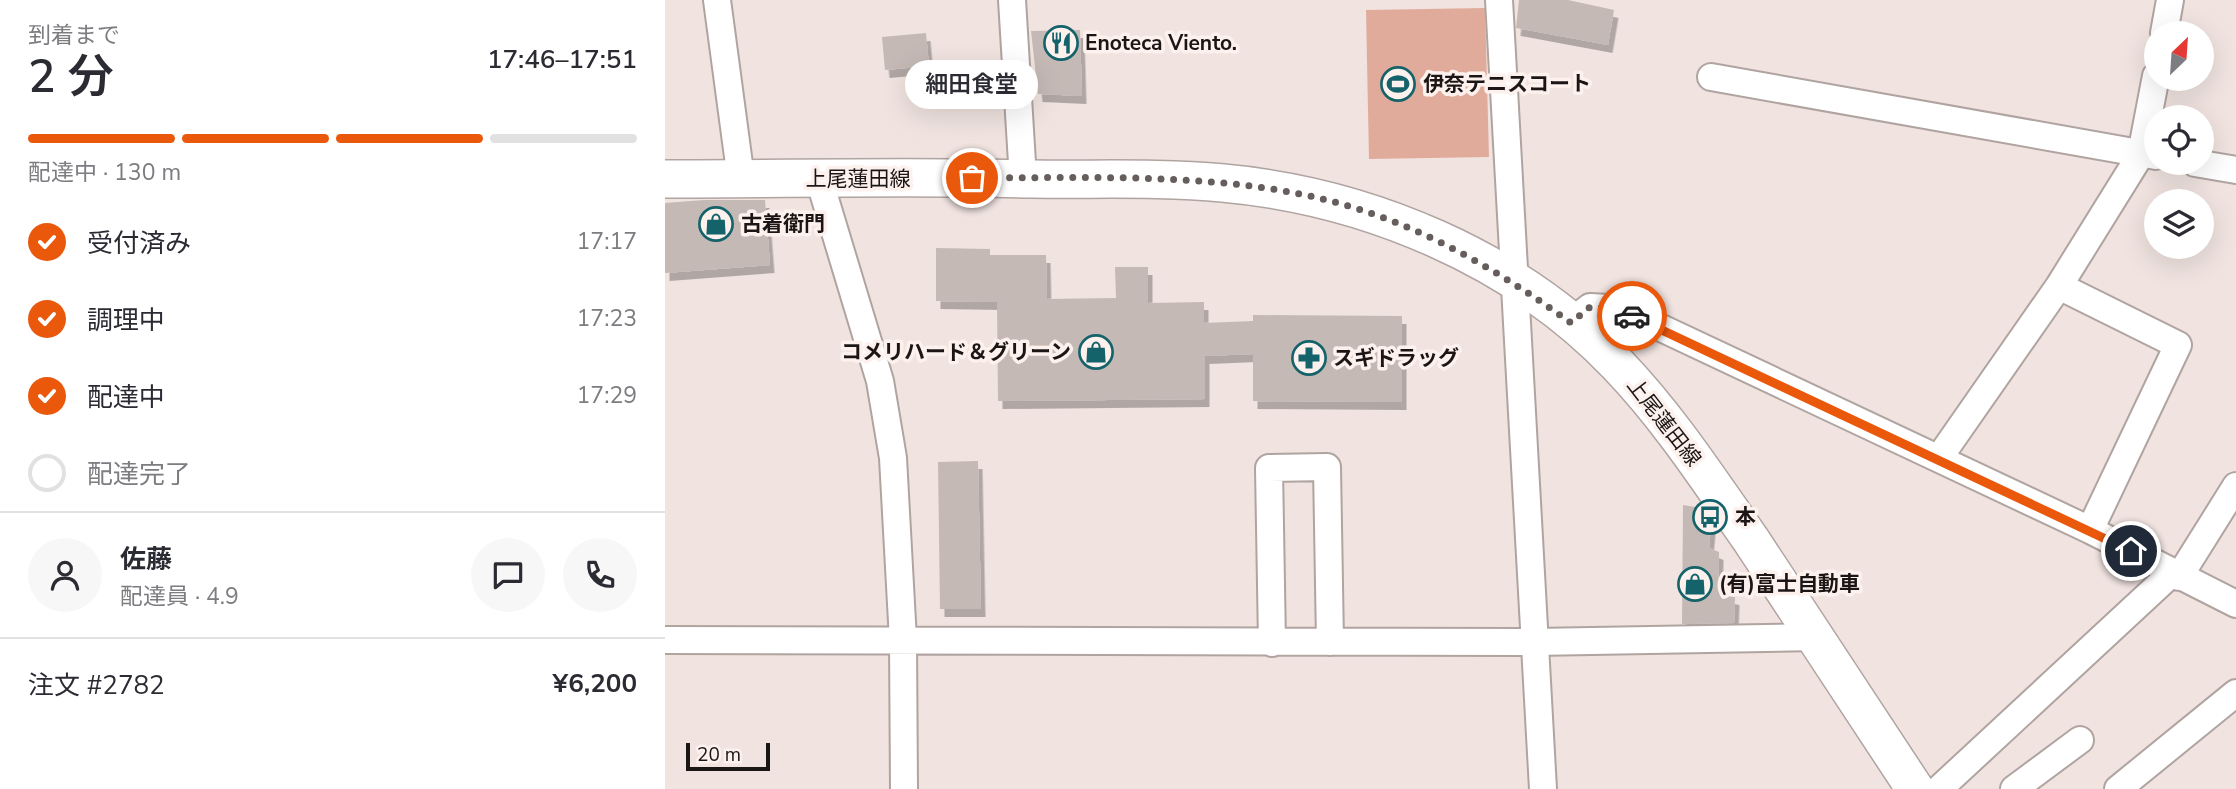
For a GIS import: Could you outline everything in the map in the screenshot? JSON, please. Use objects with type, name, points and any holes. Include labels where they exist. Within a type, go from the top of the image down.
[{"type":"main road","name":"上尾蓮田線","points":[[665,178],[1023,178],[1222,183],[1299,193],[1394,221],[1451,246],[1514,281],[1571,323],[1615,361],[1648,398],[1816,636],[1915,789]]},
{"type":"street","points":[[717,0],[741,179]]},
{"type":"street","points":[[1012,0],[1023,178]]},
{"type":"street","points":[[1499,0],[1543,789]]},
{"type":"street","points":[[2166,21],[2170,0]]},
{"type":"street","points":[[1711,76],[2144,154]]},
{"type":"street","points":[[1938,458],[2144,161]]},
{"type":"street","points":[[2214,166],[2236,170]]},
{"type":"street","points":[[820,178],[880,381],[893,458],[903,640],[904,789]]},
{"type":"street","points":[[2059,286],[2178,345],[2090,530]]},
{"type":"street","points":[[1571,323],[1590,307],[1609,308],[1669,332],[2090,530],[2236,604]]},
{"type":"street","points":[[1272,643],[1269,468],[1327,467],[1330,642]]},
{"type":"street","points":[[1939,789],[2176,574],[2236,486]]},
{"type":"street","points":[[665,640],[1272,643],[1534,642],[1816,636]]},
{"type":"street","points":[[2118,789],[2236,694]]},
{"type":"street","points":[[2014,789],[2080,740]]},
{"type":"shaded area","points":[[1485,8],[1489,157],[1369,159],[1366,10]]},
{"type":"building","points":[[1519,0],[1568,0],[1614,10],[1608,45],[1516,28]]},
{"type":"building","points":[[1080,30],[1082,96],[1038,94],[1031,31]]},
{"type":"building","points":[[926,33],[929,66],[885,70],[882,37]]},
{"type":"building","points":[[765,200],[770,265],[665,273],[665,203]]},
{"type":"building","points":[[936,248],[990,249],[990,255],[1046,255],[1047,299],[1116,298],[1115,267],[1148,267],[1148,303],[1204,302],[1204,323],[1253,321],[1253,315],[1402,316],[1402,402],[1253,401],[1253,354],[1205,356],[1205,399],[998,401],[997,302],[936,301]]},
{"type":"building","points":[[978,461],[981,609],[940,609],[938,462]]},
{"type":"building","points":[[1683,505],[1701,508],[1711,526],[1709,548],[1719,552],[1718,594],[1735,597],[1734,623],[1682,624]]},
{"type":"way so far","points":[[972,178],[1222,183],[1299,193],[1394,221],[1451,246],[1514,281],[1571,323],[1590,307],[1609,308],[1632,316]]},
{"type":"place","name":"Enoteca Viento.","points":[[1061,43]]},
{"type":"place","name":"伊奈テニスコート","points":[[1398,84]]},
{"type":"place","name":"細田食堂","points":[[972,178]]},
{"type":"place","name":"古着衛門","points":[[716,224]]},
{"type":"place","name":"コメリハード＆グリーン","points":[[1096,352]]},
{"type":"place","name":"スギドラッグ","points":[[1309,358]]},
{"type":"place","name":"本","points":[[1710,517]]},
{"type":"place","name":"(有)富士自動車","points":[[1695,584]]},
{"type":"route","points":[[1632,316],[2131,551]]}]
